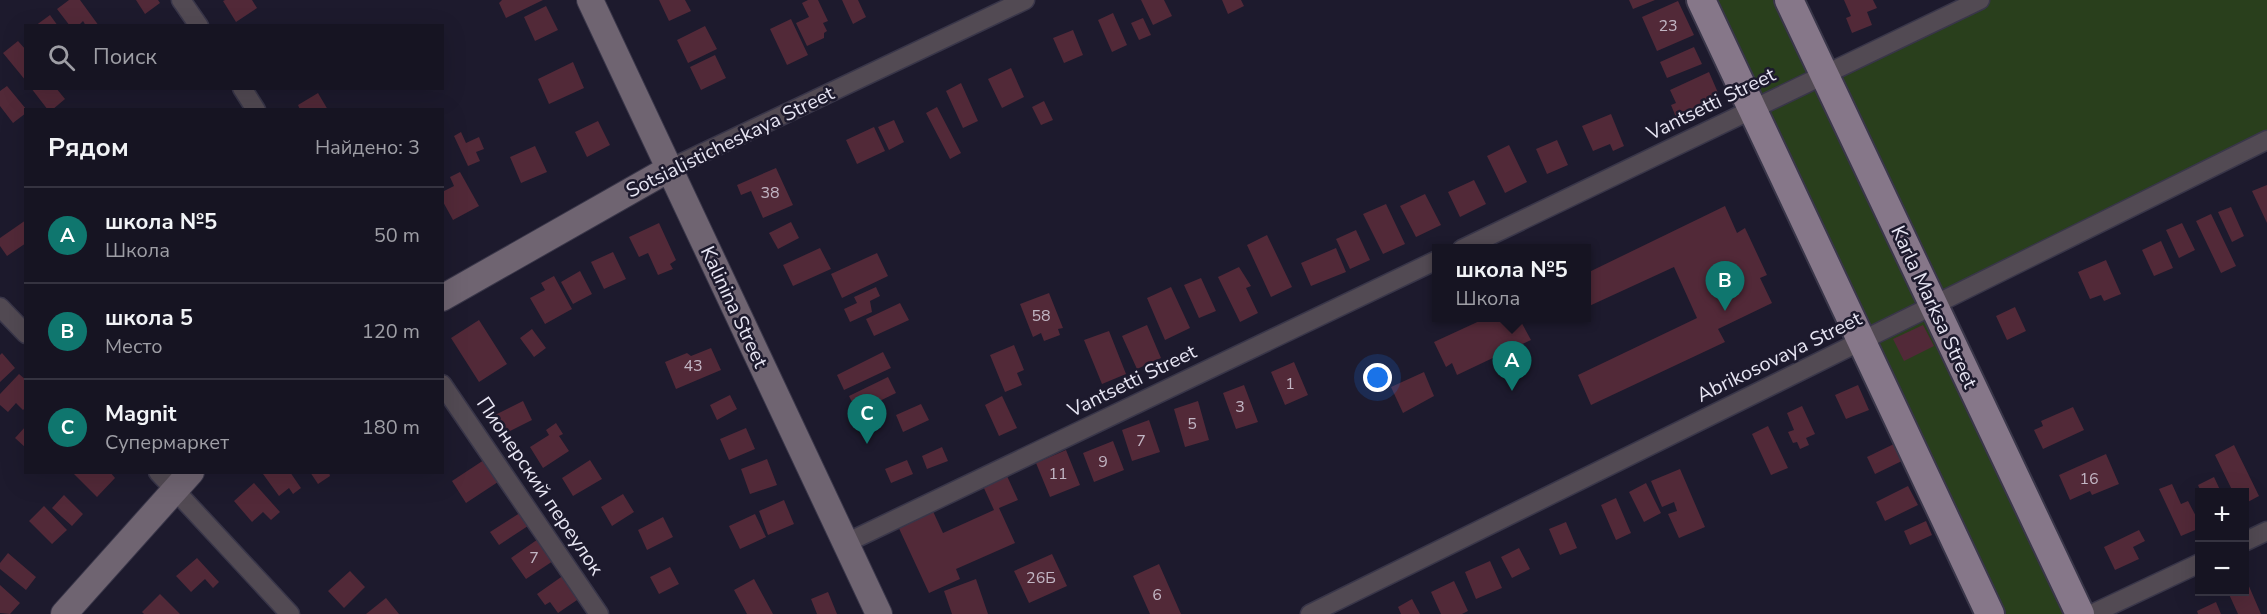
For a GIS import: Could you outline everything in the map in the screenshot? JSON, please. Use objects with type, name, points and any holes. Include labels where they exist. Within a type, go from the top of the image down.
[{"type":"main road","name":"Kalinina Street","points":[[590,0],[879,614]]},
{"type":"main road","points":[[1701,0],[1990,614]]},
{"type":"main road","name":"Karla Marksa Street","points":[[1788,0],[2080,614]]},
{"type":"main road","name":"Sotsialisticheskaya Street","points":[[444,297],[669,169]]},
{"type":"main road","points":[[64,614],[175,478]]},
{"type":"street","points":[[181,0],[198,24]]},
{"type":"street","name":"Sotsialisticheskaya Street","points":[[669,169],[1025,0]]},
{"type":"street","name":"Vantsetti Street","points":[[1472,244],[1980,0]]},
{"type":"street","points":[[243,90],[255,108]]},
{"type":"street","name":"Abrikosovaya Street","points":[[1310,614],[2267,140]]},
{"type":"street","name":"Vantsetti Street","points":[[846,543],[1432,262]]},
{"type":"street","points":[[0,307],[24,332]]},
{"type":"street","name":"Пионерский переулок","points":[[444,387],[599,614]]},
{"type":"street","points":[[175,478],[290,614]]},
{"type":"street","points":[[2249,540],[2267,531]]},
{"type":"street","points":[[2092,614],[2195,565]]},
{"type":"green space","points":[[1700,0],[1789,0],[1824,75],[1980,0],[2267,0],[2267,140],[1934,306],[2080,614],[1988,614]]},
{"type":"building","points":[[69,0],[80,0],[98,24],[85,24],[83,21],[80,24],[68,24],[57,9]]},
{"type":"building","points":[[136,0],[158,0],[160,3],[145,14]]},
{"type":"building","points":[[252,0],[257,8],[236,22],[223,1]]},
{"type":"building","points":[[502,0],[543,0],[506,18],[499,3]]},
{"type":"building","points":[[659,0],[685,0],[691,11],[669,21]]},
{"type":"building","points":[[808,0],[818,0],[828,21],[823,23],[827,31],[824,33],[824,38],[807,46],[796,23],[809,17],[802,3]]},
{"type":"building","points":[[842,0],[858,0],[866,17],[853,24]]},
{"type":"building","points":[[1141,0],[1164,0],[1172,16],[1153,25]]},
{"type":"building","points":[[1222,0],[1241,0],[1244,6],[1228,14]]},
{"type":"building","points":[[1629,0],[1655,0],[1633,9]]},
{"type":"building","points":[[1844,0],[1873,0],[1877,8],[1867,12],[1872,25],[1852,33],[1846,18],[1851,16]]},
{"type":"building","points":[[1678,1],[1694,35],[1657,51],[1642,17]]},
{"type":"building","points":[[546,6],[558,30],[535,41],[524,17]]},
{"type":"building","points":[[1113,13],[1127,45],[1112,52],[1098,20]]},
{"type":"building","points":[[50,15],[57,24],[38,24]]},
{"type":"building","points":[[1143,18],[1151,35],[1139,40],[1131,23]]},
{"type":"building","points":[[791,19],[808,55],[787,65],[770,29]]},
{"type":"building","points":[[705,26],[717,49],[688,63],[677,40]]},
{"type":"building","points":[[1073,30],[1083,55],[1064,63],[1053,38]]},
{"type":"building","points":[[18,41],[24,48],[24,79],[3,53]]},
{"type":"building","points":[[1694,47],[1702,64],[1667,78],[1660,62]]},
{"type":"building","points":[[715,55],[726,78],[701,90],[690,67]]},
{"type":"building","points":[[573,62],[584,88],[549,104],[538,79]]},
{"type":"building","points":[[1011,68],[1024,97],[1002,108],[988,79]]},
{"type":"building","points":[[1709,72],[1722,102],[1678,122],[1671,105],[1676,103],[1670,90]]},
{"type":"building","points":[[961,83],[978,121],[963,128],[946,91]]},
{"type":"building","points":[[7,86],[25,108],[24,115],[13,123],[0,106],[0,91]]},
{"type":"building","points":[[33,90],[58,90],[65,99],[54,108],[46,108]]},
{"type":"building","points":[[318,93],[327,108],[299,108],[298,105]]},
{"type":"building","points":[[1044,101],[1053,120],[1041,125],[1032,107]]},
{"type":"building","points":[[937,107],[961,153],[950,159],[926,113]]},
{"type":"building","points":[[1611,114],[1624,146],[1613,151],[1610,144],[1593,151],[1582,126]]},
{"type":"building","points":[[894,120],[904,142],[889,150],[878,127]]},
{"type":"building","points":[[598,121],[610,145],[587,157],[575,132]]},
{"type":"building","points":[[874,127],[885,151],[857,164],[846,140]]},
{"type":"building","points":[[461,132],[466,143],[479,137],[484,149],[476,152],[480,161],[468,166],[454,136]]},
{"type":"building","points":[[1557,140],[1568,165],[1547,174],[1536,149]]},
{"type":"building","points":[[1509,145],[1527,182],[1505,193],[1487,156]]},
{"type":"building","points":[[535,146],[547,172],[521,183],[510,157]]},
{"type":"building","points":[[776,168],[793,205],[763,218],[751,191],[741,195],[737,185]]},
{"type":"building","points":[[460,172],[479,206],[453,220],[444,204],[444,191],[454,186],[450,177]]},
{"type":"building","points":[[1474,180],[1486,204],[1460,217],[1448,192]]},
{"type":"building","points":[[2267,185],[2267,223],[2252,191]]},
{"type":"building","points":[[1425,194],[1441,225],[1416,237],[1400,206]]},
{"type":"building","points":[[1386,204],[1405,244],[1383,254],[1363,214]]},
{"type":"building","points":[[1725,206],[1737,233],[1745,228],[1767,275],[1760,278],[1772,303],[1718,329],[1725,342],[1591,405],[1578,375],[1697,318],[1674,267],[1591,305],[1591,271]]},
{"type":"building","points":[[2231,207],[2244,236],[2232,242],[2218,212]]},
{"type":"building","points":[[2211,214],[2236,266],[2221,273],[2196,221]]},
{"type":"building","points":[[24,221],[24,244],[7,256],[0,246],[0,238]]},
{"type":"building","points":[[791,222],[799,238],[778,249],[769,233]]},
{"type":"building","points":[[659,223],[676,260],[670,264],[673,269],[658,275],[648,253],[639,257],[629,237]]},
{"type":"building","points":[[2182,223],[2195,250],[2179,258],[2166,230]]},
{"type":"building","points":[[1356,230],[1370,260],[1350,269],[1336,239]]},
{"type":"building","points":[[1267,235],[1292,287],[1271,297],[1247,245]]},
{"type":"building","points":[[2161,241],[2173,268],[2154,276],[2142,250]]},
{"type":"building","points":[[820,248],[831,269],[793,286],[783,265]]},
{"type":"building","points":[[1336,248],[1346,272],[1311,286],[1301,263]]},
{"type":"building","points":[[613,252],[626,279],[604,289],[591,262]]},
{"type":"building","points":[[877,253],[888,276],[842,298],[831,274]]},
{"type":"building","points":[[2106,260],[2121,294],[2104,301],[2101,295],[2090,299],[2078,272]]},
{"type":"building","points":[[1239,267],[1251,286],[1246,288],[1258,313],[1240,322],[1218,277]]},
{"type":"building","points":[[580,271],[592,294],[573,304],[561,282]]},
{"type":"building","points":[[554,276],[572,309],[545,324],[530,298],[545,290],[541,283]]},
{"type":"building","points":[[1201,278],[1216,311],[1199,318],[1184,285]]},
{"type":"building","points":[[876,287],[880,296],[870,301],[872,312],[850,322],[844,309],[857,303],[854,297]]},
{"type":"building","points":[[1171,287],[1190,328],[1165,340],[1147,298]]},
{"type":"building","points":[[1049,293],[1063,328],[1058,329],[1060,335],[1044,341],[1041,333],[1033,337],[1020,304]]},
{"type":"building","points":[[900,303],[909,320],[874,336],[866,319]]},
{"type":"building","points":[[2015,307],[2026,331],[2007,340],[1996,316]]},
{"type":"building","points":[[479,320],[507,364],[479,382],[451,338]]},
{"type":"building","points":[[1477,322],[1521,322],[1531,340],[1457,375],[1452,363],[1446,367],[1434,342]]},
{"type":"building","points":[[1147,325],[1161,358],[1137,369],[1122,336]]},
{"type":"building","points":[[1923,325],[1934,346],[1904,361],[1893,339]]},
{"type":"building","points":[[532,329],[546,348],[534,357],[520,338]]},
{"type":"building","points":[[1109,331],[1126,374],[1102,384],[1084,340]]},
{"type":"building","points":[[1014,345],[1024,370],[1017,373],[1022,385],[1005,392],[990,355]]},
{"type":"building","points":[[711,348],[721,370],[676,389],[665,362],[687,353],[691,356]]},
{"type":"building","points":[[883,352],[891,368],[844,390],[837,375]]},
{"type":"building","points":[[2,353],[15,368],[0,382],[0,355]]},
{"type":"building","points":[[1294,362],[1308,395],[1285,405],[1271,372]]},
{"type":"building","points":[[1424,372],[1434,396],[1403,413],[1391,387]]},
{"type":"building","points":[[19,374],[24,378],[23,410],[16,403],[8,412],[0,405],[0,394]]},
{"type":"building","points":[[888,377],[896,393],[857,412],[849,396]]},
{"type":"building","points":[[1244,385],[1258,422],[1236,429],[1223,393]]},
{"type":"building","points":[[1858,385],[1869,410],[1846,419],[1835,395]]},
{"type":"building","points":[[730,395],[737,409],[717,420],[710,405]]},
{"type":"building","points":[[1002,396],[1017,428],[999,436],[985,405]]},
{"type":"building","points":[[523,401],[532,420],[504,434],[495,415]]},
{"type":"building","points":[[1198,401],[1209,440],[1185,447],[1174,409]]},
{"type":"building","points":[[921,404],[929,420],[903,432],[896,415]]},
{"type":"building","points":[[1802,406],[1815,434],[1806,438],[1809,445],[1800,449],[1797,442],[1793,443],[1788,432],[1794,430],[1787,413]]},
{"type":"building","points":[[2073,407],[2084,430],[2043,449],[2034,430],[2043,426],[2041,421]]},
{"type":"building","points":[[1149,420],[1160,452],[1132,461],[1122,430]]},
{"type":"building","points":[[556,423],[563,434],[559,436],[569,451],[543,468],[530,447],[549,435],[546,430]]},
{"type":"building","points":[[1768,426],[1788,468],[1771,475],[1752,434]]},
{"type":"building","points":[[24,428],[24,446],[15,438]]},
{"type":"building","points":[[746,428],[755,449],[729,460],[720,439]]},
{"type":"building","points":[[1113,441],[1124,470],[1094,482],[1083,453]]},
{"type":"building","points":[[1896,443],[1904,460],[1875,474],[1867,457]]},
{"type":"building","points":[[2234,445],[2259,496],[2249,501],[2249,488],[2231,488],[2215,455]]},
{"type":"building","points":[[942,447],[948,461],[927,469],[922,456]]},
{"type":"building","points":[[1066,450],[1080,485],[1050,497],[1036,463]]},
{"type":"building","points":[[2106,454],[2119,484],[2092,495],[2090,491],[2070,500],[2059,475]]},
{"type":"building","points":[[487,458],[501,480],[466,503],[452,481]]},
{"type":"building","points":[[767,459],[777,485],[750,494],[741,469]]},
{"type":"building","points":[[590,460],[602,479],[573,496],[562,478]]},
{"type":"building","points":[[907,460],[913,474],[891,483],[885,469]]},
{"type":"building","points":[[1680,469],[1705,527],[1679,538],[1668,514],[1677,511],[1674,502],[1662,507],[1651,481]]},
{"type":"building","points":[[74,474],[112,474],[115,478],[97,497]]},
{"type":"building","points":[[263,474],[291,474],[301,488],[293,494],[289,488],[279,496]]},
{"type":"building","points":[[311,474],[330,474],[330,476],[318,484]]},
{"type":"building","points":[[1007,476],[1018,500],[999,508],[1015,543],[956,569],[960,579],[929,593],[896,522],[931,507],[943,533],[994,510],[983,486]]},
{"type":"building","points":[[2214,477],[2219,488],[2199,488],[2198,485]]},
{"type":"building","points":[[254,483],[280,512],[271,520],[263,512],[252,522],[234,501]]},
{"type":"building","points":[[1646,483],[1661,513],[1644,522],[1629,492]]},
{"type":"building","points":[[2172,484],[2181,504],[2188,501],[2195,514],[2195,530],[2181,536],[2159,489]]},
{"type":"building","points":[[1908,486],[1918,505],[1885,521],[1876,502]]},
{"type":"building","points":[[623,494],[634,512],[612,526],[601,507]]},
{"type":"building","points":[[64,495],[83,514],[72,526],[52,508]]},
{"type":"building","points":[[1616,498],[1631,533],[1616,540],[1601,505]]},
{"type":"building","points":[[784,500],[794,524],[768,535],[759,511]]},
{"type":"building","points":[[44,506],[67,530],[52,544],[29,521]]},
{"type":"building","points":[[523,511],[531,524],[499,545],[490,532]]},
{"type":"building","points":[[755,514],[766,537],[740,549],[729,526]]},
{"type":"building","points":[[663,517],[673,537],[647,550],[638,530]]},
{"type":"building","points":[[1926,521],[1932,535],[1910,545],[1904,531]]},
{"type":"building","points":[[1566,522],[1577,548],[1560,555],[1549,529]]},
{"type":"building","points":[[2139,530],[2145,541],[2133,547],[2139,559],[2115,570],[2104,547]]},
{"type":"building","points":[[541,537],[556,559],[526,579],[511,558]]},
{"type":"building","points":[[1519,548],[1530,569],[1512,578],[1501,557]]},
{"type":"building","points":[[8,553],[36,577],[26,590],[0,569],[0,563]]},
{"type":"building","points":[[1052,554],[1067,586],[1029,603],[1014,571]]},
{"type":"building","points":[[197,558],[219,582],[213,588],[205,579],[191,592],[176,576]]},
{"type":"building","points":[[1490,561],[1502,588],[1476,599],[1465,572]]},
{"type":"building","points":[[1159,564],[1181,614],[1150,614],[1133,576]]},
{"type":"building","points":[[670,567],[679,584],[659,594],[650,577]]},
{"type":"building","points":[[350,571],[365,587],[344,608],[328,591]]},
{"type":"building","points":[[564,575],[580,598],[558,613],[550,602],[545,605],[537,594]]},
{"type":"building","points":[[754,579],[773,614],[747,614],[734,590]]},
{"type":"building","points":[[976,579],[988,614],[952,614],[944,591]]},
{"type":"building","points":[[1454,581],[1468,611],[1462,614],[1441,614],[1431,592]]},
{"type":"building","points":[[0,585],[20,603],[10,614],[0,613]]},
{"type":"building","points":[[2249,586],[2261,614],[2238,614],[2230,596],[2249,596]]},
{"type":"building","points":[[828,592],[837,614],[817,614],[811,599]]},
{"type":"building","points":[[160,594],[180,614],[144,614],[142,612]]},
{"type":"building","points":[[386,598],[399,614],[366,614]]},
{"type":"building","points":[[1412,599],[1420,614],[1401,614],[1398,607]]},
{"type":"building","points":[[2216,602],[2221,614],[2198,614],[2197,611]]},
{"type":"place","name":"школа 5","points":[[1725,311]]},
{"type":"place","name":"школа №5","points":[[1512,391]]},
{"type":"place","name":"Magnit","points":[[867,444]]}]
